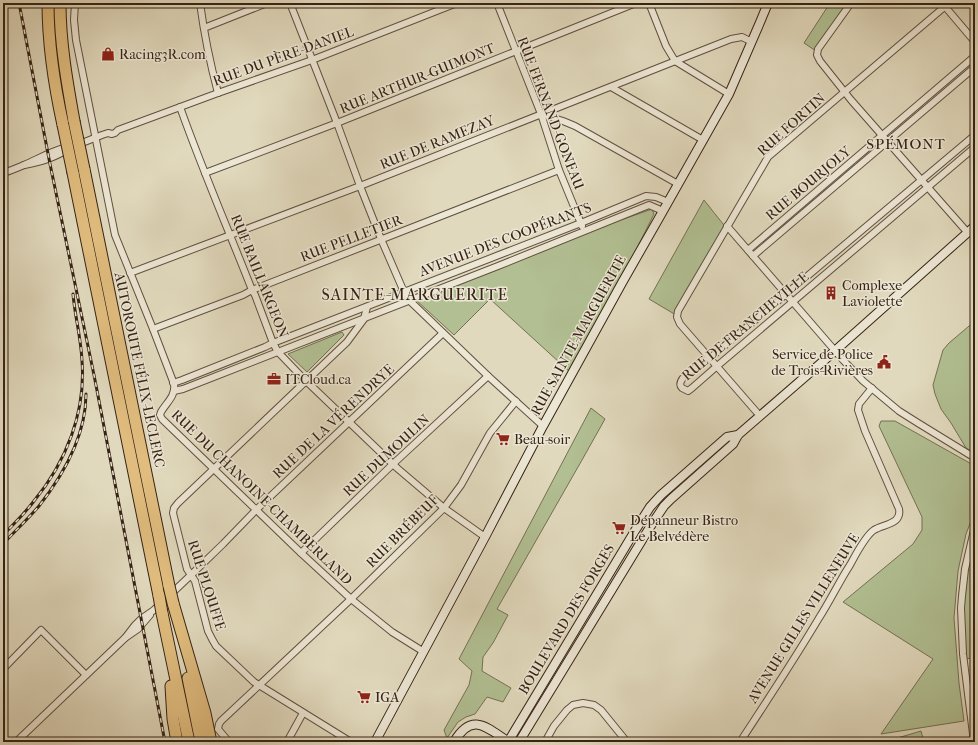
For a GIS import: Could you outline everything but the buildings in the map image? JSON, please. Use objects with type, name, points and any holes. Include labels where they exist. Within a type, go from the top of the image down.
[{"type":"highway","name":"AUTOROUTE FÉLIX-LECLERC","points":[[48,3],[52,67],[72,173],[159,596],[158,611],[168,644],[189,742]]},
{"type":"highway","name":"AUTOROUTE FÉLIX-LECLERC","points":[[60,3],[63,56],[74,121],[201,742]]},
{"type":"highway","points":[[173,603],[205,713],[211,742]]},
{"type":"highway","points":[[168,644],[173,719],[178,742]]},
{"type":"main road","name":"RUE SAINTE-MARGUERITE","points":[[375,742],[622,281],[729,94],[768,3]]},
{"type":"main road","name":"BOULEVARD DES FORGES","points":[[519,742],[653,522],[668,501],[733,444],[738,435],[975,226]]},
{"type":"main road","name":"BOULEVARD DES FORGES","points":[[508,742],[644,515],[663,493],[727,437],[738,435]]},
{"type":"main road","points":[[644,515],[653,522]]},
{"type":"main road","points":[[594,599],[603,604]]},
{"type":"main road","points":[[454,742],[464,728],[475,724],[485,726],[508,742]]},
{"type":"street","name":"RUE DU CHANOINE-CHAMBERLAND","points":[[75,3],[74,23],[76,40],[115,235],[174,383],[174,391],[161,411],[160,415],[162,419],[351,599],[392,632],[424,652]]},
{"type":"street","points":[[200,3],[212,71],[218,93]]},
{"type":"street","points":[[204,28],[267,3]]},
{"type":"street","points":[[290,3],[360,186],[404,292],[410,301],[443,333],[543,426]]},
{"type":"street","name":"RUE DU PÈRE-DANIEL","points":[[3,173],[24,165],[57,149],[74,146],[108,133],[111,130],[118,130],[312,60],[456,3]]},
{"type":"street","name":"RUE FERNAND-GONEAU","points":[[497,3],[541,114],[559,170],[584,231]]},
{"type":"street","name":"RUE ARTHUR-GUIMONT","points":[[205,173],[337,123],[636,3]]},
{"type":"street","points":[[650,3],[666,46],[676,61],[729,94]]},
{"type":"street","points":[[851,3],[820,47],[817,55],[820,63],[968,233]]},
{"type":"street","points":[[946,4],[975,42]]},
{"type":"street","name":"RUE FORTIN","points":[[710,358],[680,324],[677,317],[678,310],[768,158],[946,4]]},
{"type":"street","name":"RUE DE RAMEZAY","points":[[130,273],[360,186],[731,39],[742,37],[752,42]]},
{"type":"street","name":"RUE BOURJOLY","points":[[748,250],[975,56]]},
{"type":"street","name":"RUE BOURJOLY","points":[[753,256],[975,67]]},
{"type":"street","points":[[610,87],[703,140]]},
{"type":"street","name":"RUE BAILLARGEON","points":[[180,107],[205,173],[231,234],[273,343],[278,352],[306,381],[393,464],[444,508],[485,537]]},
{"type":"street","points":[[541,114],[576,126],[678,184]]},
{"type":"street","name":"RUE DE FRANCHEVILLE","points":[[975,135],[710,358],[702,362],[682,378],[680,384],[682,388],[690,390],[975,146]]},
{"type":"street","name":"RUE PELLETIER","points":[[153,329],[559,170]]},
{"type":"street","name":"AVENUE DES COOPÉRANTS","points":[[174,383],[646,196],[656,197],[668,202]]},
{"type":"street","name":"AVENUE DES COOPÉRANTS","points":[[174,391],[183,389],[283,351],[649,205],[663,211]]},
{"type":"street","points":[[727,226],[835,351],[872,388],[902,413],[975,458]]},
{"type":"street","points":[[494,256],[498,266]]},
{"type":"street","points":[[214,469],[347,342],[364,319],[367,307]]},
{"type":"street","name":"RUE DE LA VÉRENDRYE","points":[[16,742],[125,638],[138,629],[158,611],[191,575],[256,510],[443,333]]},
{"type":"street","points":[[710,358],[716,367],[760,416]]},
{"type":"street","name":"RUE DUMOULIN","points":[[301,553],[393,464],[488,376]]},
{"type":"street","name":"AVENUE GILLES VILLENEUVE","points":[[740,742],[820,618],[838,583],[869,534],[895,521],[899,516],[899,509],[858,410],[858,404],[872,388]]},
{"type":"street","name":"RUE BRÉBEUF","points":[[230,742],[218,729],[221,721],[351,599],[444,508],[461,485],[490,433],[516,401]]},
{"type":"street","name":"RUE PLOUFFE","points":[[214,469],[177,504],[174,509],[174,517],[187,569],[195,582],[207,628],[214,644],[252,681],[351,742]]},
{"type":"street","points":[[974,742],[963,654],[961,604],[965,569],[975,526]]},
{"type":"street","points":[[3,669],[41,630],[86,675]]},
{"type":"street","points":[[544,742],[554,726],[570,707],[576,704],[587,703],[594,705],[601,710],[627,742]]},
{"type":"street","points":[[287,742],[303,712]]},
{"type":"green space","points":[[830,3],[854,3],[819,53],[804,43]]},
{"type":"green space","points":[[704,200],[727,229],[676,315],[649,299]]},
{"type":"green space","points":[[652,209],[654,214],[594,334],[572,374],[490,299],[454,335],[415,299],[585,232]]},
{"type":"green space","points":[[975,321],[975,453],[966,448],[941,409],[933,385],[943,350]]},
{"type":"green space","points":[[342,332],[344,335],[307,372],[288,354]]},
{"type":"green space","points":[[591,408],[605,419],[497,609],[508,615],[493,643],[483,657],[482,671],[511,688],[503,702],[487,697],[475,714],[458,722],[447,738],[444,730],[469,685],[472,671],[459,659]]},
{"type":"green space","points":[[881,421],[895,421],[975,466],[975,511],[966,534],[958,571],[954,618],[959,683],[964,721],[881,734],[933,659],[843,602],[913,544],[922,530],[922,517],[879,426]]},
{"type":"green space","points":[[975,532],[975,657],[966,659],[960,620],[965,576]]},
{"type":"green space","points":[[921,731],[924,742],[884,742]]},
{"type":"railway","points":[[19,3],[50,164],[94,375],[165,742]]},
{"type":"railway","points":[[3,535],[31,505],[45,486],[56,470],[72,436],[81,399],[82,380],[82,361],[73,294]]},
{"type":"railway","points":[[3,544],[39,506],[65,467],[78,439],[85,409],[86,394]]},
{"type":"place","name":"Racing3R.com","points":[[108,54]]},
{"type":"place","name":"Complexe Laviolette","points":[[831,293]]},
{"type":"place","name":"Service de Police de Trois-Rivières","points":[[884,362]]},
{"type":"place","name":"ITCloud.ca","points":[[274,379]]},
{"type":"place","name":"Beau-soir","points":[[503,439]]},
{"type":"place","name":"Dépanneur Bistro Le Belvédère","points":[[619,528]]},
{"type":"place","name":"IGA","points":[[364,697]]},
{"type":"district","name":"SPÉMONT","points":[[906,144]]},
{"type":"district","name":"SAINTE-MARGUERITE","points":[[415,294]]}]
